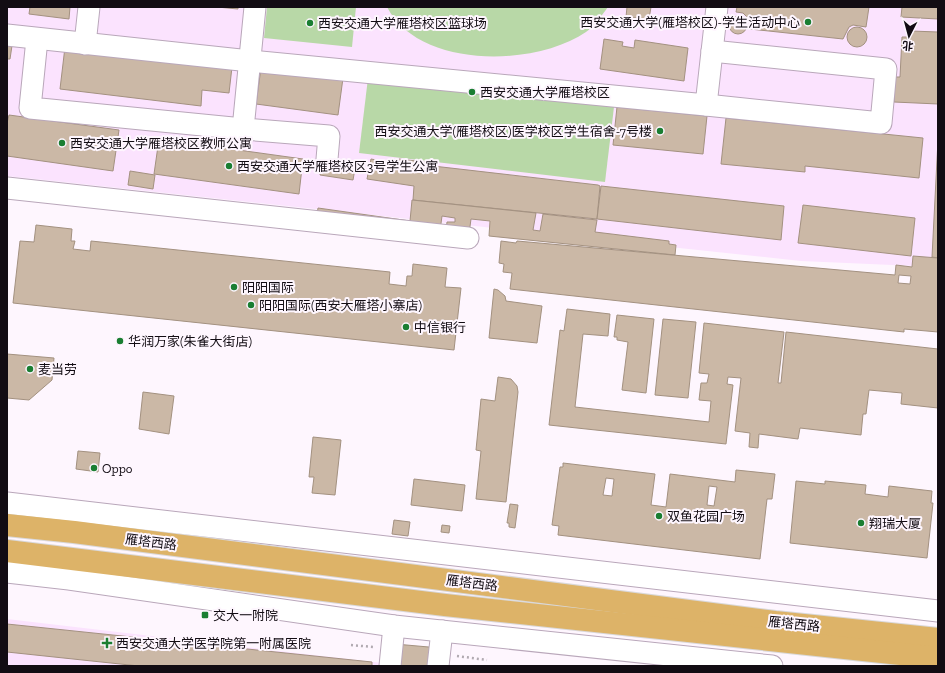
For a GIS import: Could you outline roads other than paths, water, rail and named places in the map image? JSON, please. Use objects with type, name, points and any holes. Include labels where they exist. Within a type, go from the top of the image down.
[{"type":"main road","name":"雁塔西路","points":[[17,526],[775,622],[938,639]]},
{"type":"main road","name":"雁塔西路","points":[[16,551],[445,605],[938,658]]},
{"type":"street","points":[[85,44],[89,7]]},
{"type":"street","points":[[244,129],[255,7]]},
{"type":"street","points":[[706,105],[717,7]]},
{"type":"street","points":[[7,35],[250,62],[881,123],[886,69],[712,51]]},
{"type":"street","points":[[38,38],[30,108],[329,136],[327,159]]},
{"type":"street","points":[[7,188],[468,238]]},
{"type":"street","points":[[7,503],[17,526]]},
{"type":"street","points":[[7,503],[938,611]]},
{"type":"street","points":[[7,567],[16,551]]},
{"type":"street","points":[[7,572],[69,579],[394,626],[772,666]]},
{"type":"street","points":[[390,666],[394,626]]},
{"type":"street","points":[[442,631],[444,661]]},
{"type":"place","name":"西安交通大学(雁塔校区)-学生活动中心","points":[[808,22]]},
{"type":"place","name":"西安交通大学雁塔校区篮球场","points":[[310,23]]},
{"type":"place","name":"西安交通大学雁塔校区","points":[[472,92]]},
{"type":"place","name":"西安交通大学(雁塔校区)医学校区学生宿舍-7号楼","points":[[660,131]]},
{"type":"place","name":"西安交通大学雁塔校区教师公寓","points":[[62,143]]},
{"type":"place","name":"西安交通大学雁塔校区3号学生公寓","points":[[229,166]]},
{"type":"place","name":"阳阳国际","points":[[234,287]]},
{"type":"place","name":"阳阳国际(西安大雁塔小寨店)","points":[[251,305]]},
{"type":"place","name":"中信银行","points":[[406,327]]},
{"type":"place","name":"华润万家(朱雀大街店)","points":[[120,341]]},
{"type":"place","name":"麦当劳","points":[[30,369]]},
{"type":"place","name":"Oppo","points":[[94,468]]},
{"type":"place","name":"双鱼花园广场","points":[[659,516]]},
{"type":"place","name":"翔瑞大厦","points":[[861,523]]},
{"type":"place","name":"交大一附院","points":[[205,615]]},
{"type":"place","name":"西安交通大学医学院第一附属医院","points":[[107,643]]}]
